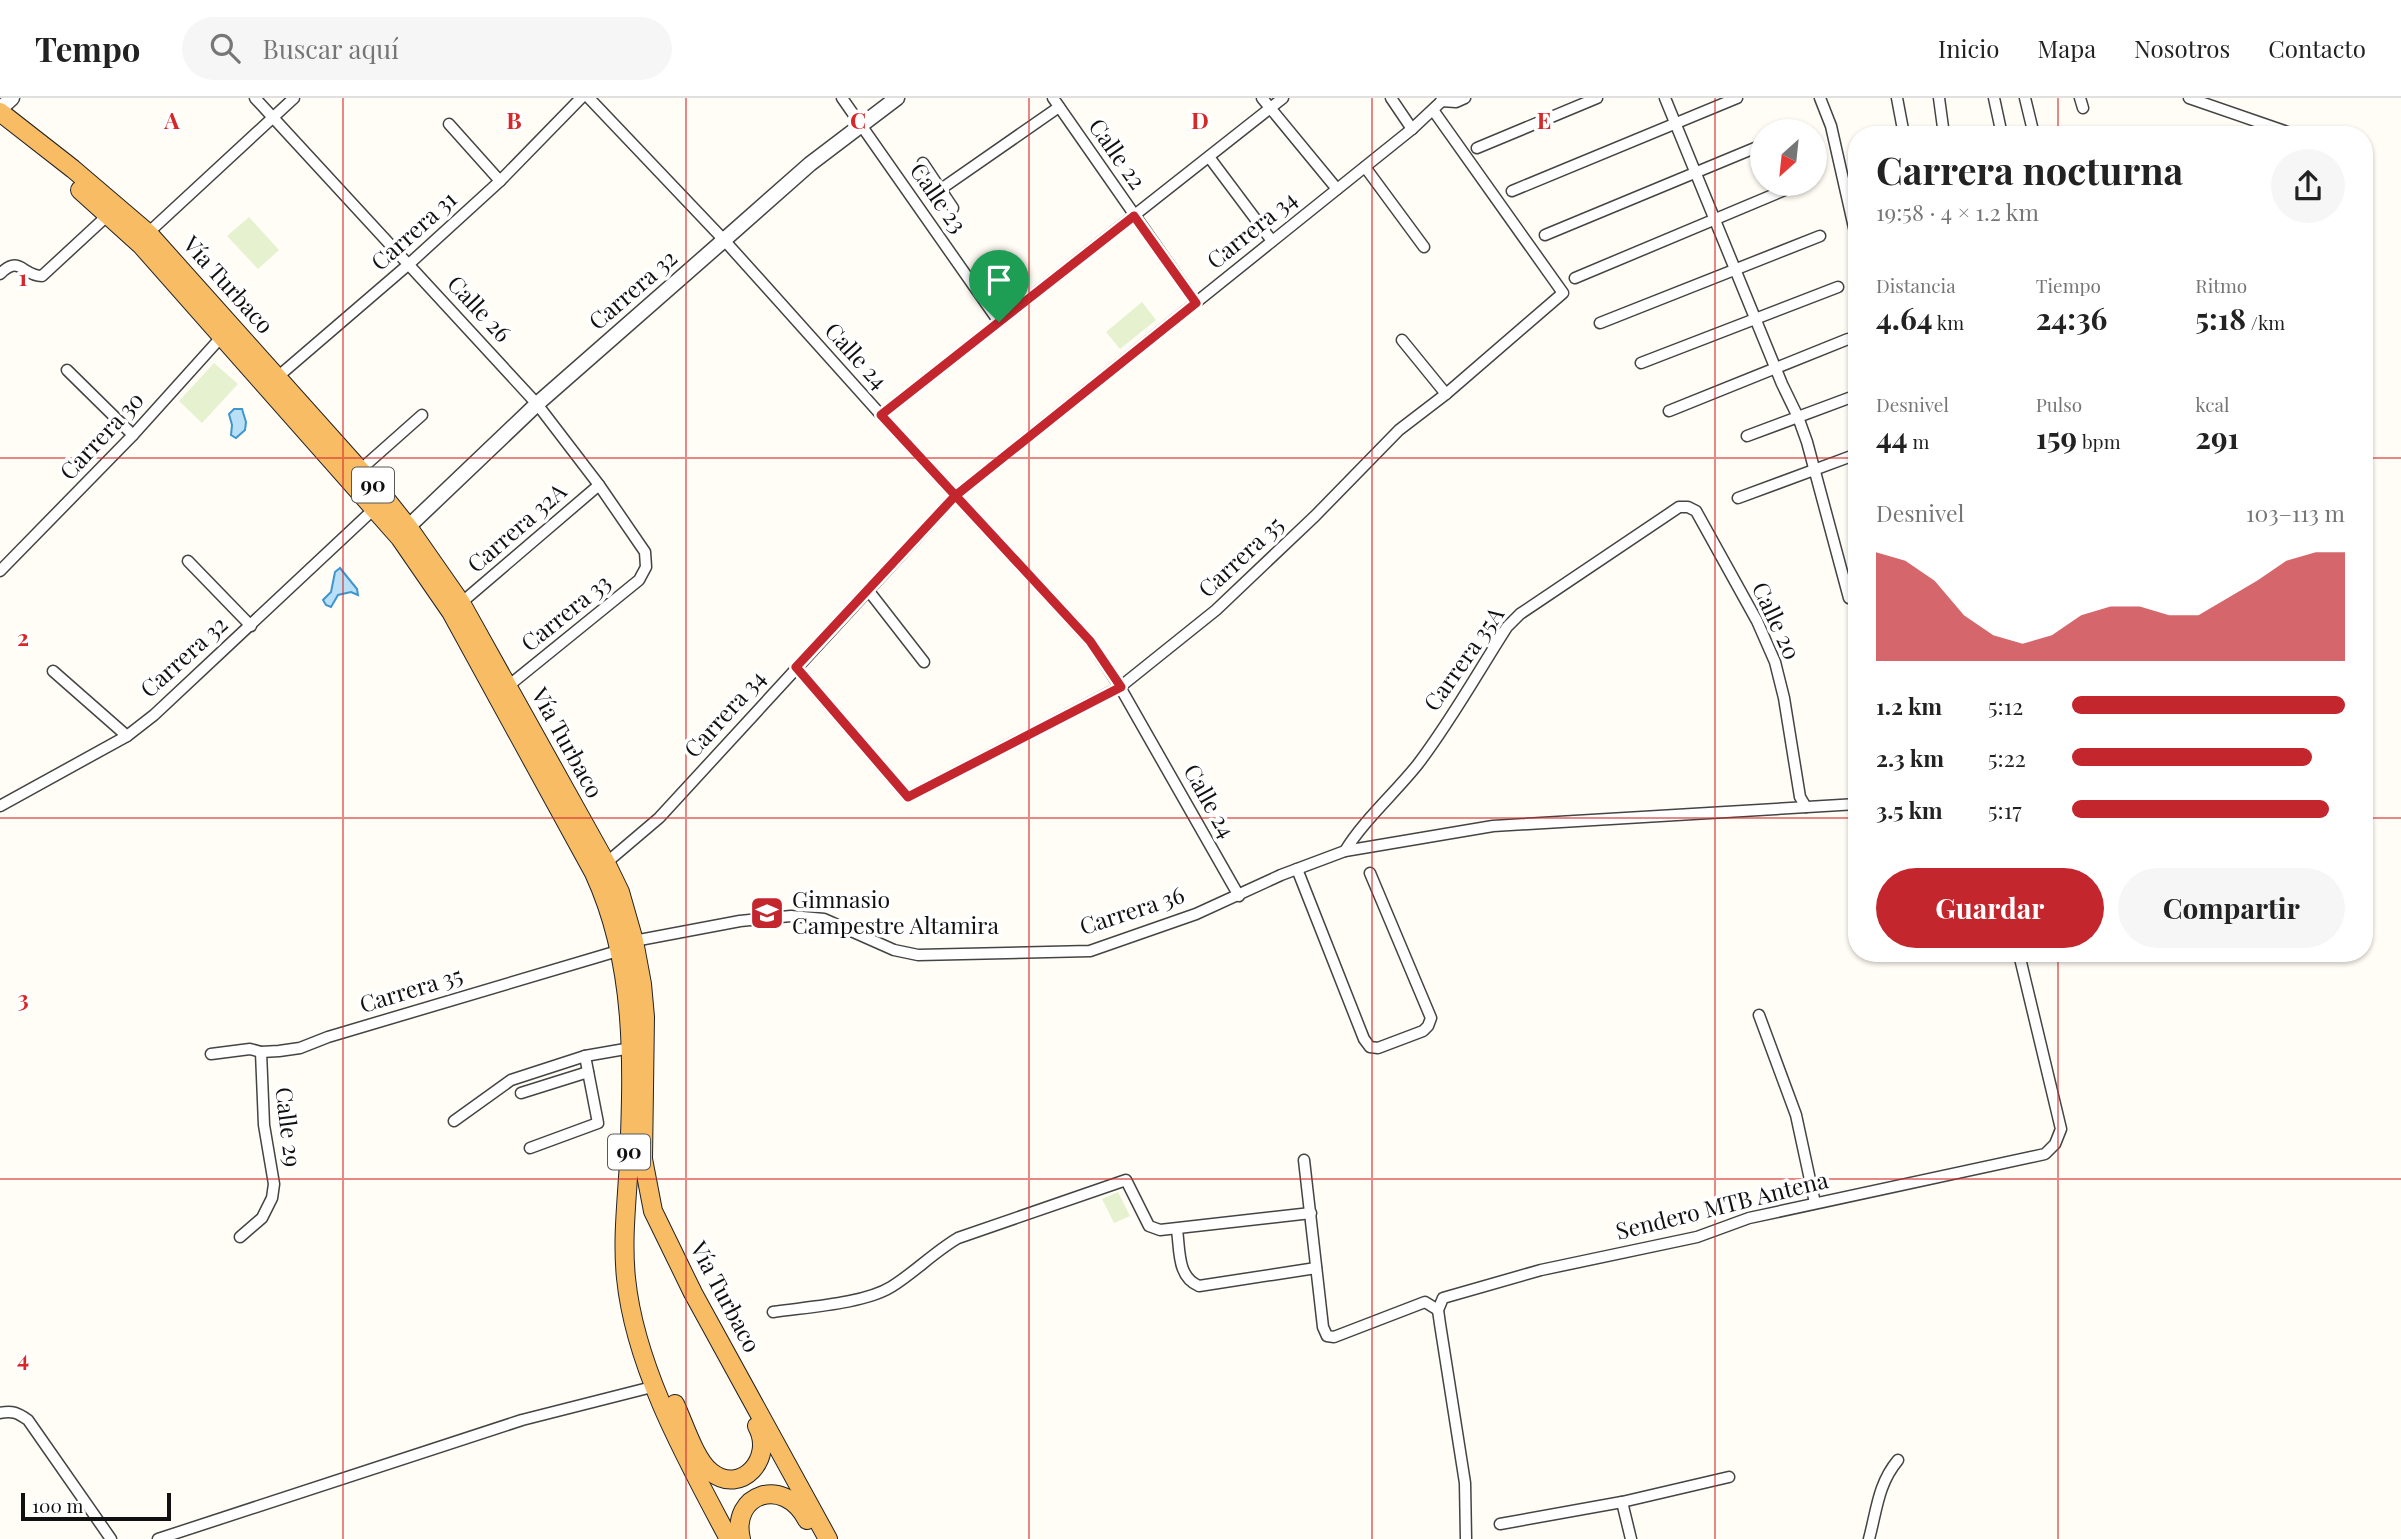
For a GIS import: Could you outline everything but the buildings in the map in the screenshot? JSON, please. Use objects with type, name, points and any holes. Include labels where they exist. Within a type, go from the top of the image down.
[{"type":"highway","name":"Vía Turbaco","points":[[0,111],[227,331]]},
{"type":"highway","name":"Vía Turbaco","points":[[0,128],[41,151],[148,233],[400,538],[451,612],[594,873],[628,946],[627,987],[631,1048],[624,1239],[626,1279],[633,1319],[642,1353],[680,1447],[729,1539]]},
{"type":"highway","name":"Vía Turbaco","points":[[272,382],[360,470],[408,527],[461,603],[620,892],[628,946],[645,1017],[643,1159],[653,1211],[693,1293],[828,1539]]},
{"type":"highway","points":[[642,1353],[660,1372],[703,1464],[712,1474],[721,1477],[736,1479],[748,1474],[758,1464],[764,1450],[763,1441],[692,1311],[693,1293]]},
{"type":"highway","points":[[741,1539],[739,1525],[743,1512],[759,1497],[771,1494],[784,1496],[795,1502],[817,1539]]},
{"type":"street","points":[[0,111],[12,98]]},
{"type":"street","name":"Calle 26","points":[[255,98],[537,404],[600,485],[645,552],[646,567]]},
{"type":"street","points":[[148,233],[294,98]]},
{"type":"street","name":"Carrera 31","points":[[272,382],[500,181],[581,98]]},
{"type":"street","name":"Calle 24","points":[[589,98],[724,240],[1090,641],[1121,687],[1238,896]]},
{"type":"street","name":"Calle 23","points":[[842,98],[999,322]]},
{"type":"street","name":"Carrera 32","points":[[408,527],[537,404],[810,164],[897,98]]},
{"type":"street","points":[[1262,98],[1337,189]]},
{"type":"street","points":[[881,415],[1283,98]]},
{"type":"street","points":[[1391,98],[1412,129]]},
{"type":"street","points":[[1443,100],[1456,102],[1465,98]]},
{"type":"street","points":[[1477,148],[1597,98]]},
{"type":"street","points":[[1665,98],[1798,417],[1848,594]]},
{"type":"street","points":[[1512,191],[1737,98]]},
{"type":"street","points":[[1821,98],[1831,126],[1848,202]]},
{"type":"street","points":[[1897,98],[1902,126]]},
{"type":"street","points":[[1939,98],[1943,126]]},
{"type":"street","points":[[1994,98],[2000,126]]},
{"type":"street","points":[[2025,98],[2032,126]]},
{"type":"street","points":[[2189,98],[2270,126]]},
{"type":"street","name":"Carrera 34","points":[[606,863],[659,818],[955,496],[1412,129],[1443,100]]},
{"type":"street","points":[[941,189],[1056,102]]},
{"type":"street","name":"Calle 22","points":[[1056,102],[1196,303]]},
{"type":"street","name":"Carrera 35","points":[[796,667],[908,797],[1121,687],[1216,610],[1315,516],[1399,430],[1446,394],[1563,293],[1433,110]]},
{"type":"street","points":[[449,124],[500,181]]},
{"type":"street","points":[[1545,235],[1750,150]]},
{"type":"street","points":[[1209,157],[1272,241]]},
{"type":"street","points":[[923,163],[953,208]]},
{"type":"street","points":[[1365,167],[1424,247]]},
{"type":"street","points":[[1575,278],[1771,196]]},
{"type":"street","points":[[0,274],[8,266],[17,265],[35,276],[42,276],[108,215]]},
{"type":"street","points":[[1600,323],[1820,236]]},
{"type":"street","points":[[1641,363],[1838,287]]},
{"type":"street","name":"Carrera 30","points":[[0,571],[133,435],[227,331]]},
{"type":"street","points":[[1669,411],[1848,339]]},
{"type":"street","points":[[1402,340],[1446,394]]},
{"type":"street","points":[[67,370],[133,435]]},
{"type":"street","points":[[1747,436],[1848,398]]},
{"type":"street","points":[[360,470],[422,415]]},
{"type":"street","points":[[1738,498],[1848,457]]},
{"type":"street","name":"Carrera 32A","points":[[461,603],[600,485]]},
{"type":"street","name":"Carrera 35A","points":[[1345,851],[1421,760],[1507,627],[1520,614],[1679,507],[1688,507]]},
{"type":"street","name":"Calle 20","points":[[1688,507],[1696,511],[1757,621],[1775,662],[1784,698],[1800,797],[1805,807]]},
{"type":"street","name":"Carrera 32","points":[[0,806],[127,736],[154,715],[374,509]]},
{"type":"street","points":[[188,561],[251,626]]},
{"type":"street","name":"Carrera 33","points":[[507,687],[639,580],[646,567]]},
{"type":"street","points":[[868,590],[924,662]]},
{"type":"street","points":[[53,671],[127,736]]},
{"type":"street","points":[[1345,851],[1493,826],[1848,805]]},
{"type":"street","name":"Carrera 36","points":[[628,946],[740,921],[791,916],[824,919],[894,950],[918,956],[1090,951],[1137,936],[1345,851]]},
{"type":"street","points":[[1297,869],[1364,1039],[1370,1047],[1378,1048],[1423,1031],[1429,1026],[1431,1018],[1370,873]]},
{"type":"street","name":"Carrera 35","points":[[211,1054],[250,1049],[261,1052],[300,1048],[328,1037],[628,946]]},
{"type":"street","name":"Sendero MTB Antena","points":[[1438,1310],[1443,1298],[1541,1270],[1697,1237],[1749,1218],[2045,1154],[2055,1144],[2061,1129],[2020,962]]},
{"type":"street","points":[[1759,1014],[1796,1115],[1815,1203]]},
{"type":"street","points":[[454,1121],[512,1080],[585,1056],[631,1048]]},
{"type":"street","name":"Calle 29","points":[[240,1237],[262,1218],[272,1198],[274,1184],[264,1125],[261,1052]]},
{"type":"street","points":[[530,1148],[598,1124],[585,1056]]},
{"type":"street","points":[[521,1093],[588,1072]]},
{"type":"street","points":[[1304,1160],[1323,1327],[1327,1336],[1334,1337],[1425,1302],[1438,1310],[1465,1483],[1466,1539]]},
{"type":"street","points":[[773,1312],[873,1295],[891,1287],[942,1247],[958,1238],[1126,1180],[1149,1226],[1160,1230],[1311,1213]]},
{"type":"street","points":[[1177,1230],[1183,1273],[1190,1282],[1199,1286],[1317,1268]]},
{"type":"street","points":[[158,1539],[522,1420],[656,1386]]},
{"type":"street","points":[[0,1413],[18,1413],[28,1420],[111,1539]]},
{"type":"street","points":[[1869,1539],[1882,1485],[1887,1473],[1898,1460]]},
{"type":"street","points":[[1500,1524],[1622,1502],[1728,1477]]},
{"type":"street","points":[[1622,1502],[1631,1539]]},
{"type":"green space","points":[[249,217],[279,250],[258,269],[227,236]]},
{"type":"green space","points":[[1142,302],[1156,320],[1120,349],[1106,332]]},
{"type":"green space","points":[[214,363],[238,384],[202,423],[179,401]]},
{"type":"green space","points":[[1118,1192],[1130,1216],[1114,1223],[1102,1199]]},
{"type":"water","points":[[234,409],[242,409],[246,422],[245,430],[236,438],[231,435],[229,414]]},
{"type":"water","points":[[340,568],[357,589],[358,595],[351,592],[338,595],[331,607],[323,600],[331,592],[335,572]]},
{"type":"place","name":"Gimnasio Campestre Altamira","points":[[767,913]]},
{"type":"route","points":[[999,322],[881,415],[955,496],[1090,641],[1121,687],[908,797],[796,667],[955,496],[1196,303],[1134,216],[999,322]]}]
